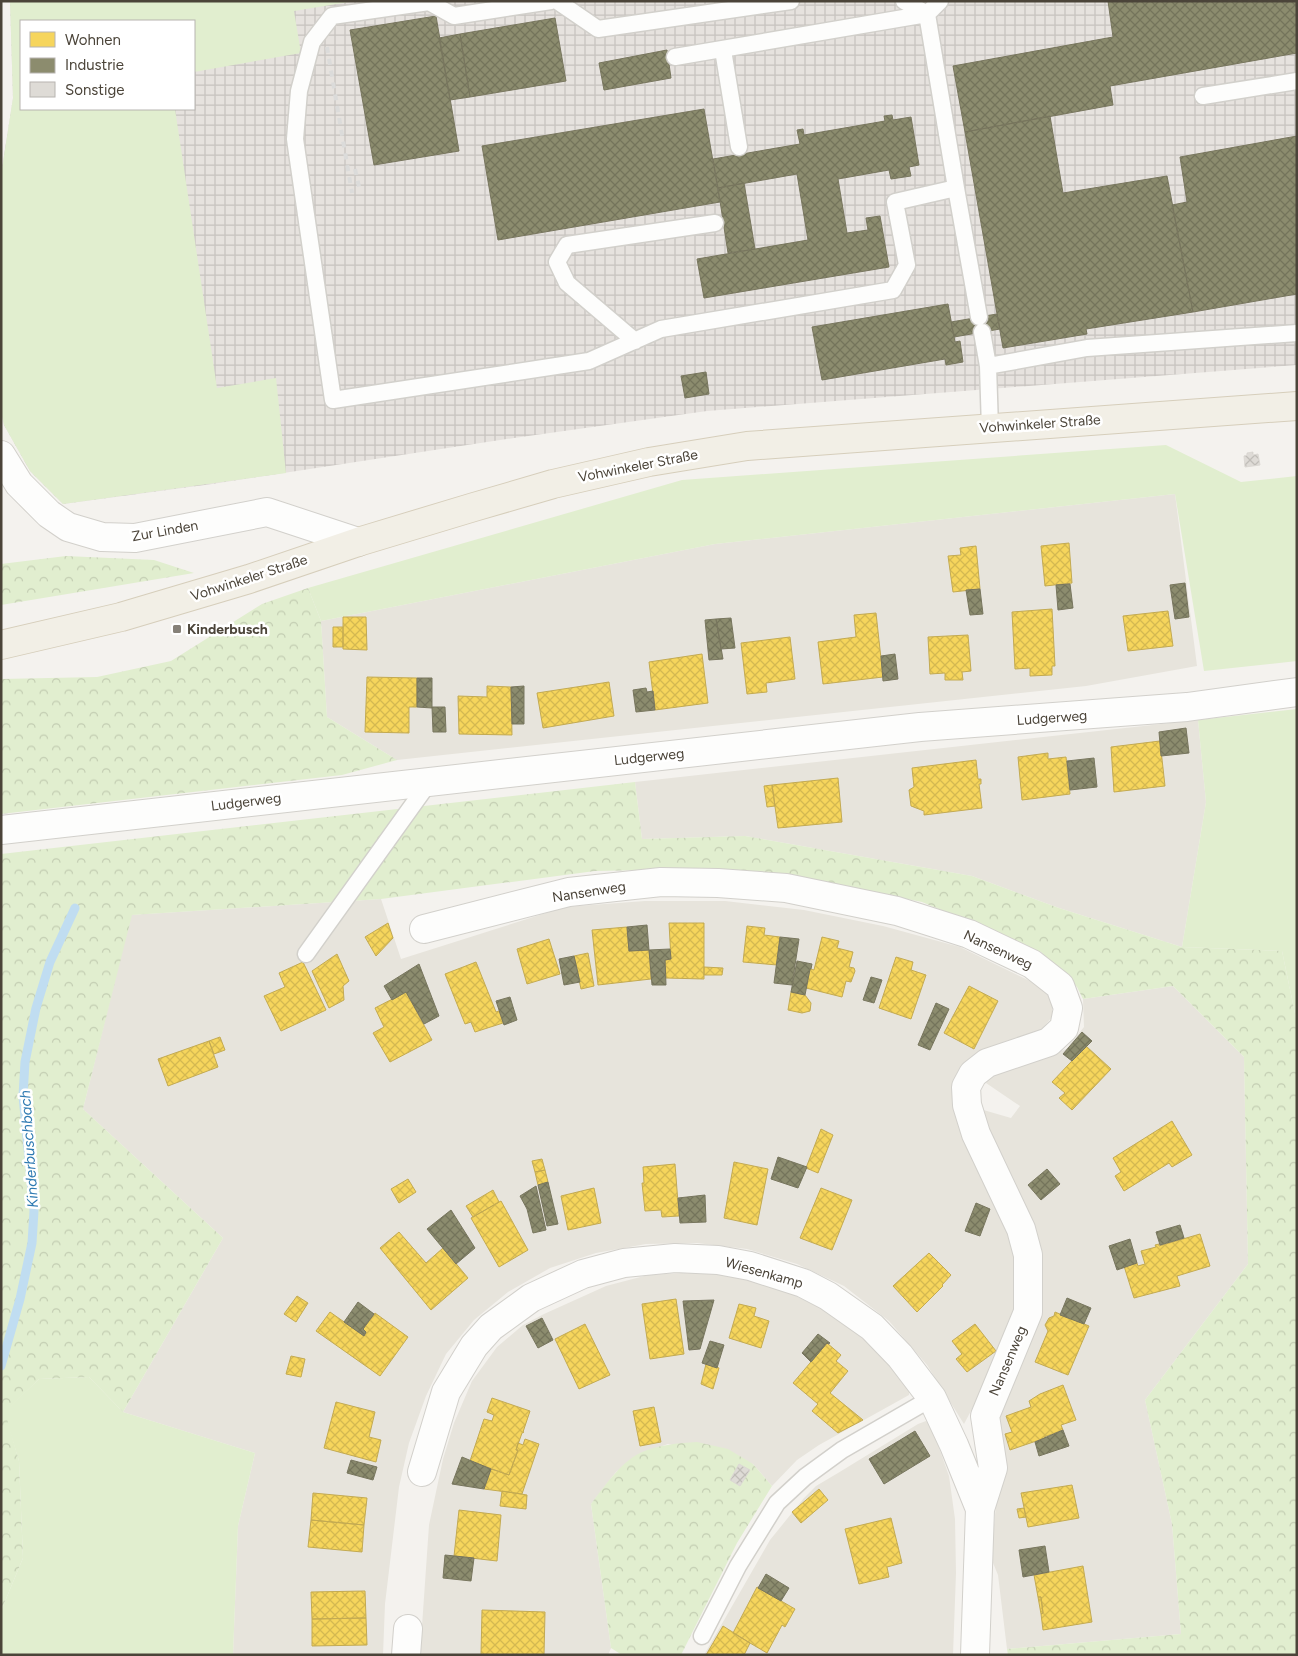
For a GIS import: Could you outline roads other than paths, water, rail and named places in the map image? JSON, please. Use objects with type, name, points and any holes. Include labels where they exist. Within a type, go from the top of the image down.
[{"type":"main road","name":"Vohwinkeler Straße","points":[[1,645],[130,615],[249,579],[358,542],[553,484],[649,462],[747,446],[1297,406]]},
{"type":"street","name":"Zur Linden","points":[[1,455],[18,484],[49,514],[68,527],[102,537],[136,538],[267,512],[358,542]]},
{"type":"street","name":"Ludgerweg","points":[[1,830],[920,727],[1187,708],[1297,692]]},
{"type":"street","name":"Nansenweg","points":[[424,930],[569,892],[652,883],[718,883],[786,888],[897,911],[968,934],[1032,964],[1060,986],[1068,1008],[1064,1028],[1049,1042],[987,1063],[973,1074],[966,1088],[966,1105],[976,1134],[1020,1229],[1028,1255],[1028,1312],[985,1416],[993,1468],[980,1509]]},
{"type":"street","name":"Wiesenkamp","points":[[422,1472],[446,1392],[474,1346],[491,1327],[531,1298],[583,1274],[624,1263],[675,1258],[718,1260],[750,1266],[803,1283],[828,1296],[872,1328],[900,1356],[932,1398],[954,1445],[980,1509],[976,1653]]},
{"type":"lane","points":[[551,1],[454,16],[429,2],[332,16],[312,42],[299,90],[296,139],[333,400],[589,361],[661,329],[893,290],[907,265],[895,202],[956,188]]},
{"type":"lane","points":[[558,1],[598,29],[791,1]]},
{"type":"lane","points":[[904,1],[927,14]]},
{"type":"lane","points":[[674,57],[927,14],[940,1]]},
{"type":"lane","points":[[927,14],[988,366],[990,428]]},
{"type":"lane","points":[[723,50],[739,146]]},
{"type":"lane","points":[[1203,96],[1297,81]]},
{"type":"lane","points":[[635,341],[567,283],[557,262],[567,245],[715,223]]},
{"type":"lane","points":[[988,366],[1087,348],[1297,333]]},
{"type":"lane","points":[[306,954],[430,781]]},
{"type":"lane","points":[[702,1636],[738,1566],[777,1503],[805,1477],[842,1450],[932,1398]]},
{"type":"waterway","name":"Kinderbuschbach","points":[[1,1366],[20,1299],[32,1243],[34,1211],[23,1096],[25,1062],[36,1008],[50,962],[75,908]]},
{"type":"railway","points":[[327,47],[352,193]]},
{"type":"railway","points":[[355,169],[360,191]]},
{"type":"place","name":"Kinderbusch","points":[[177,629]]}]
